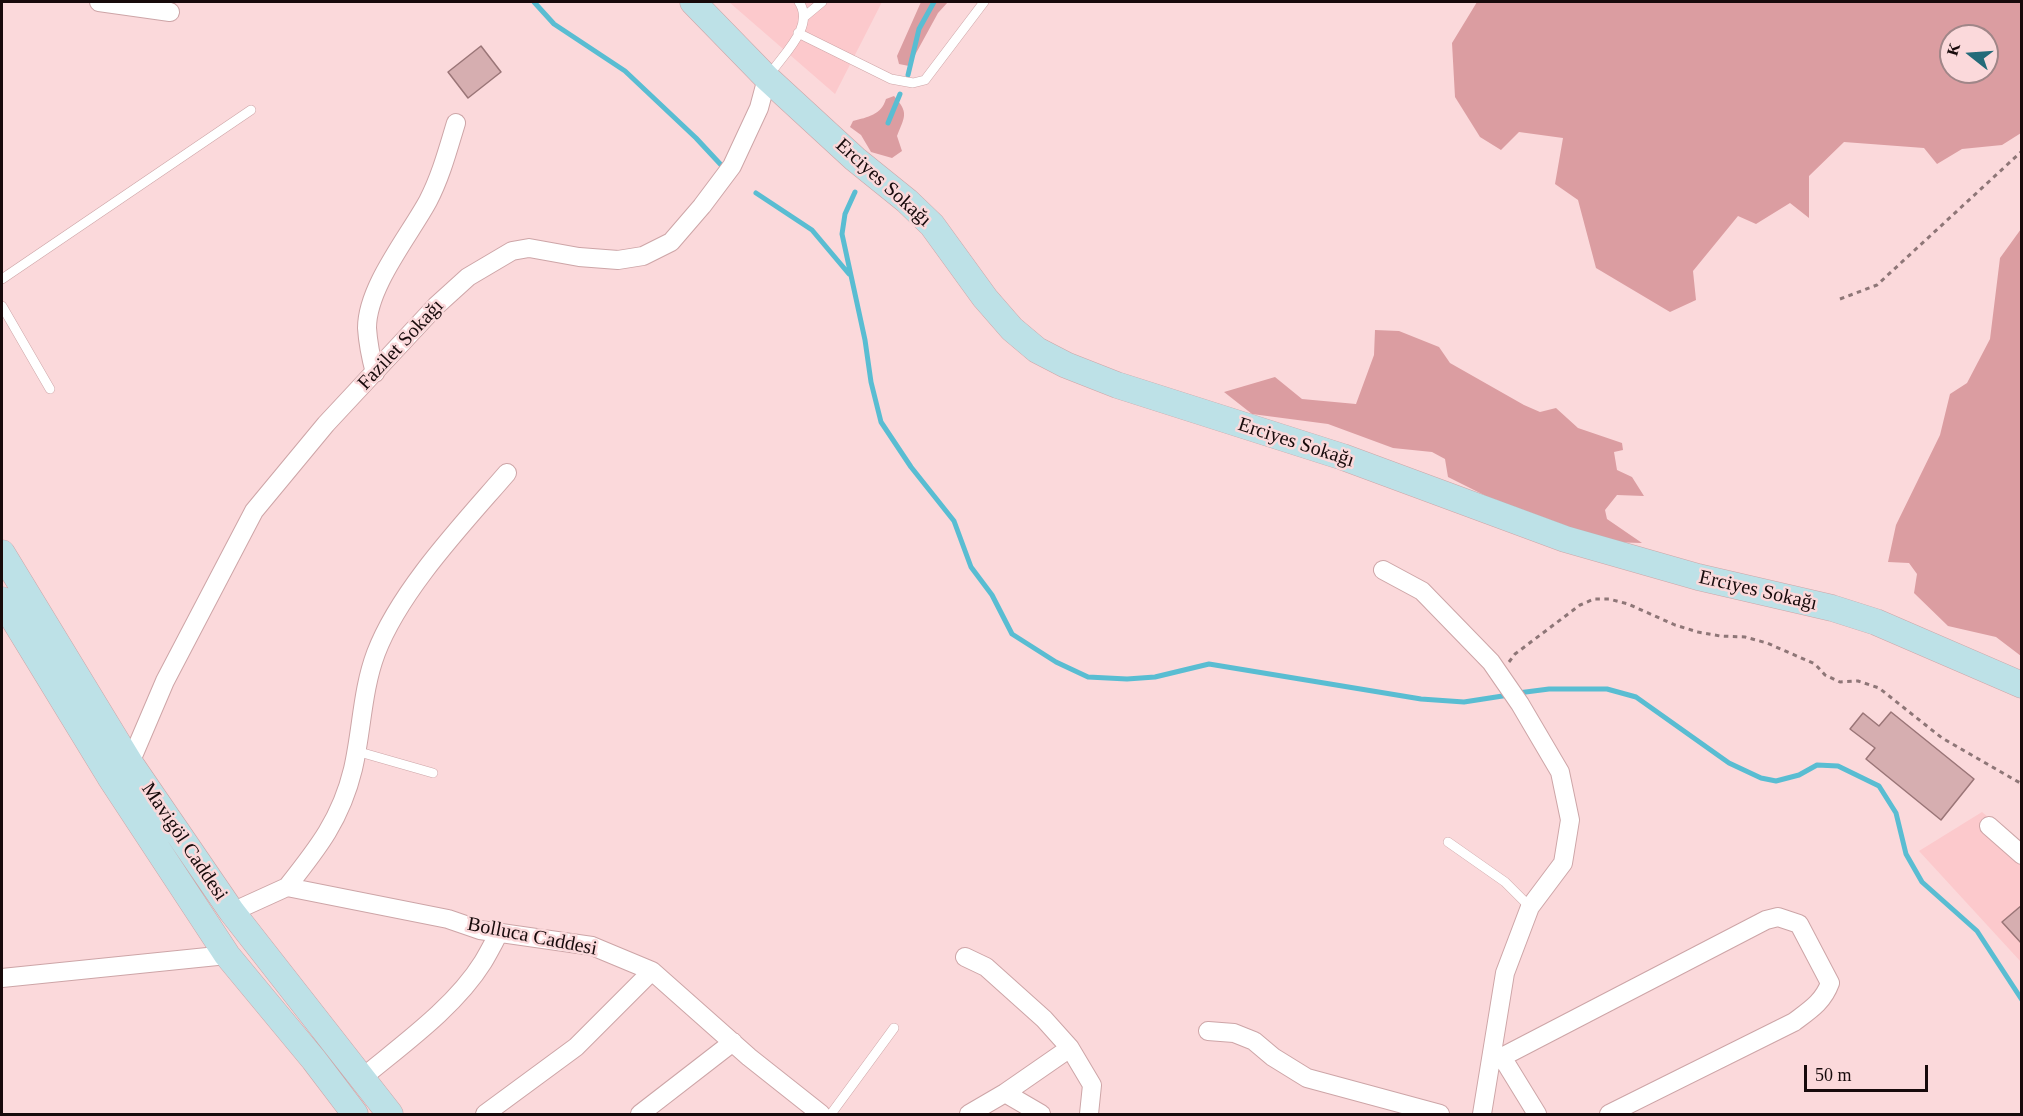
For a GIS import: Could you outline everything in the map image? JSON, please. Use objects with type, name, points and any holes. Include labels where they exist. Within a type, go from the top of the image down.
[{"type":"street","points":[[99,2],[170,12]]},
{"type":"street","name":"Erciyes Sokağı","points":[[693,2],[767,78],[855,159],[907,201],[932,225],[985,297],[1012,329],[1037,350],[1066,365],[1117,385],[1343,457],[1564,539],[1698,577],[1832,608],[1876,622],[2022,685]]},
{"type":"street","name":"Fazilet Sokağı","points":[[130,763],[165,681],[254,511],[326,424],[436,306],[468,277],[512,251],[529,248],[618,260],[643,256],[670,242],[702,206],[732,166],[759,108],[767,78]]},
{"type":"street","points":[[375,373],[367,326],[373,301],[383,276],[430,197],[444,165],[456,123]]},
{"type":"street","points":[[232,912],[287,887],[323,841],[338,814],[353,768],[368,678],[387,627],[408,594],[461,526],[507,473]]},
{"type":"street","name":"Mavigöl Caddesi","points":[[2,553],[130,763],[232,912],[390,1114]]},
{"type":"street","points":[[1383,570],[1422,591],[1491,662],[1520,704],[1560,772],[1570,820],[1563,864],[1530,907],[1505,974],[1497,1056],[1482,1114]]},
{"type":"street","name":"Mavigöl Caddesi","points":[[2,600],[110,777],[227,955],[314,1060],[355,1114]]},
{"type":"street","points":[[1989,826],[2022,855]]},
{"type":"street","name":"Bolluca Caddesi","points":[[287,887],[448,919],[480,930],[592,946],[652,971],[811,1112]]},
{"type":"street","points":[[1497,1056],[1766,920],[1778,918],[1799,924],[1830,983],[1826,994],[1817,1006],[1794,1022],[1609,1114]]},
{"type":"street","points":[[362,1078],[425,1025],[458,993],[483,963],[499,933]]},
{"type":"street","points":[[2,978],[227,955]]},
{"type":"street","points":[[965,957],[986,967],[1044,1019],[1070,1048],[1092,1085],[1089,1114]]},
{"type":"street","points":[[485,1114],[576,1047],[652,971]]},
{"type":"street","points":[[1208,1031],[1234,1033],[1254,1041],[1307,1078],[1440,1114]]},
{"type":"street","points":[[640,1114],[733,1042]]},
{"type":"street","points":[[969,1114],[1005,1093],[1070,1048]]},
{"type":"street","points":[[1497,1056],[1537,1114]]},
{"type":"street","points":[[1005,1093],[1041,1114]]},
{"type":"lane","points":[[767,78],[802,27],[804,17],[799,2]]},
{"type":"lane","points":[[804,17],[822,2]]},
{"type":"lane","points":[[798,33],[891,79],[913,83],[925,80],[984,2]]},
{"type":"lane","points":[[2,279],[251,110]]},
{"type":"lane","points":[[2,306],[50,390]]},
{"type":"lane","points":[[356,751],[433,773]]},
{"type":"lane","points":[[1448,842],[1505,882],[1530,907]]},
{"type":"lane","points":[[831,1114],[894,1028]]},
{"type":"path","points":[[1840,299],[1877,285],[2022,151]]},
{"type":"path","points":[[1507,684],[1506,666],[1515,654],[1580,605],[1594,599],[1610,599],[1628,603],[1675,625],[1698,632],[1745,637],[1767,643],[1815,664],[1825,675],[1840,682],[1857,681],[1879,688],[1942,738],[2022,784]]},
{"type":"shaded area","points":[[729,2],[882,2],[835,94]]},
{"type":"shaded area","points":[[921,2],[948,2],[938,13],[909,66],[899,64],[897,56]]},
{"type":"shaded area","points":[[1477,2],[2021,2],[2021,133],[2002,145],[1962,149],[1937,164],[1924,148],[1844,142],[1809,176],[1809,218],[1790,203],[1756,224],[1738,216],[1693,271],[1696,300],[1670,312],[1596,268],[1578,200],[1555,184],[1563,138],[1519,132],[1501,150],[1480,137],[1455,97],[1452,43]]},
{"type":"shaded area","points":[[894,96],[902,107],[904,115],[897,136],[902,151],[892,158],[871,152],[861,135],[850,127],[853,121],[877,112],[886,99]]},
{"type":"shaded area","points":[[2021,229],[2021,656],[1996,637],[1948,626],[1914,593],[1917,574],[1909,563],[1888,562],[1896,525],[1940,435],[1950,394],[1967,383],[1990,339],[2000,258]]},
{"type":"shaded area","points":[[1375,330],[1399,331],[1439,347],[1450,363],[1524,405],[1540,412],[1556,408],[1578,428],[1622,443],[1623,450],[1614,452],[1617,470],[1632,477],[1644,496],[1617,495],[1605,510],[1607,519],[1642,543],[1611,542],[1486,496],[1448,477],[1445,459],[1432,452],[1393,448],[1328,424],[1252,414],[1224,392],[1275,377],[1302,399],[1356,404],[1374,355]]},
{"type":"shaded area","points":[[1982,812],[2021,845],[2021,962],[1919,851]]},
{"type":"building","points":[[481,46],[501,72],[468,98],[448,72]]},
{"type":"building","points":[[1891,712],[1974,779],[1941,820],[1866,759],[1875,748],[1850,729],[1863,713],[1879,726]]},
{"type":"building","points":[[2022,905],[2022,944],[2002,922]]},
{"type":"waterway","points":[[534,2],[554,24],[625,71],[696,138],[723,167]]},
{"type":"waterway","points":[[908,75],[919,29],[934,2]]},
{"type":"waterway","points":[[888,123],[900,94]]},
{"type":"waterway","points":[[855,192],[845,214],[842,234],[881,422],[911,467],[954,521],[971,567],[992,595],[1012,634],[1056,662],[1088,677],[1127,679],[1155,677],[1209,664],[1421,699],[1464,702],[1509,695]]},
{"type":"waterway","points":[[756,193],[812,230],[849,274]]},
{"type":"waterway","points":[[1518,693],[1549,689],[1607,689],[1636,697],[1729,763],[1761,778],[1776,781],[1799,775],[1817,765],[1838,766],[1879,786],[1896,813],[1906,854],[1922,882],[1977,931],[2022,1000]]}]
